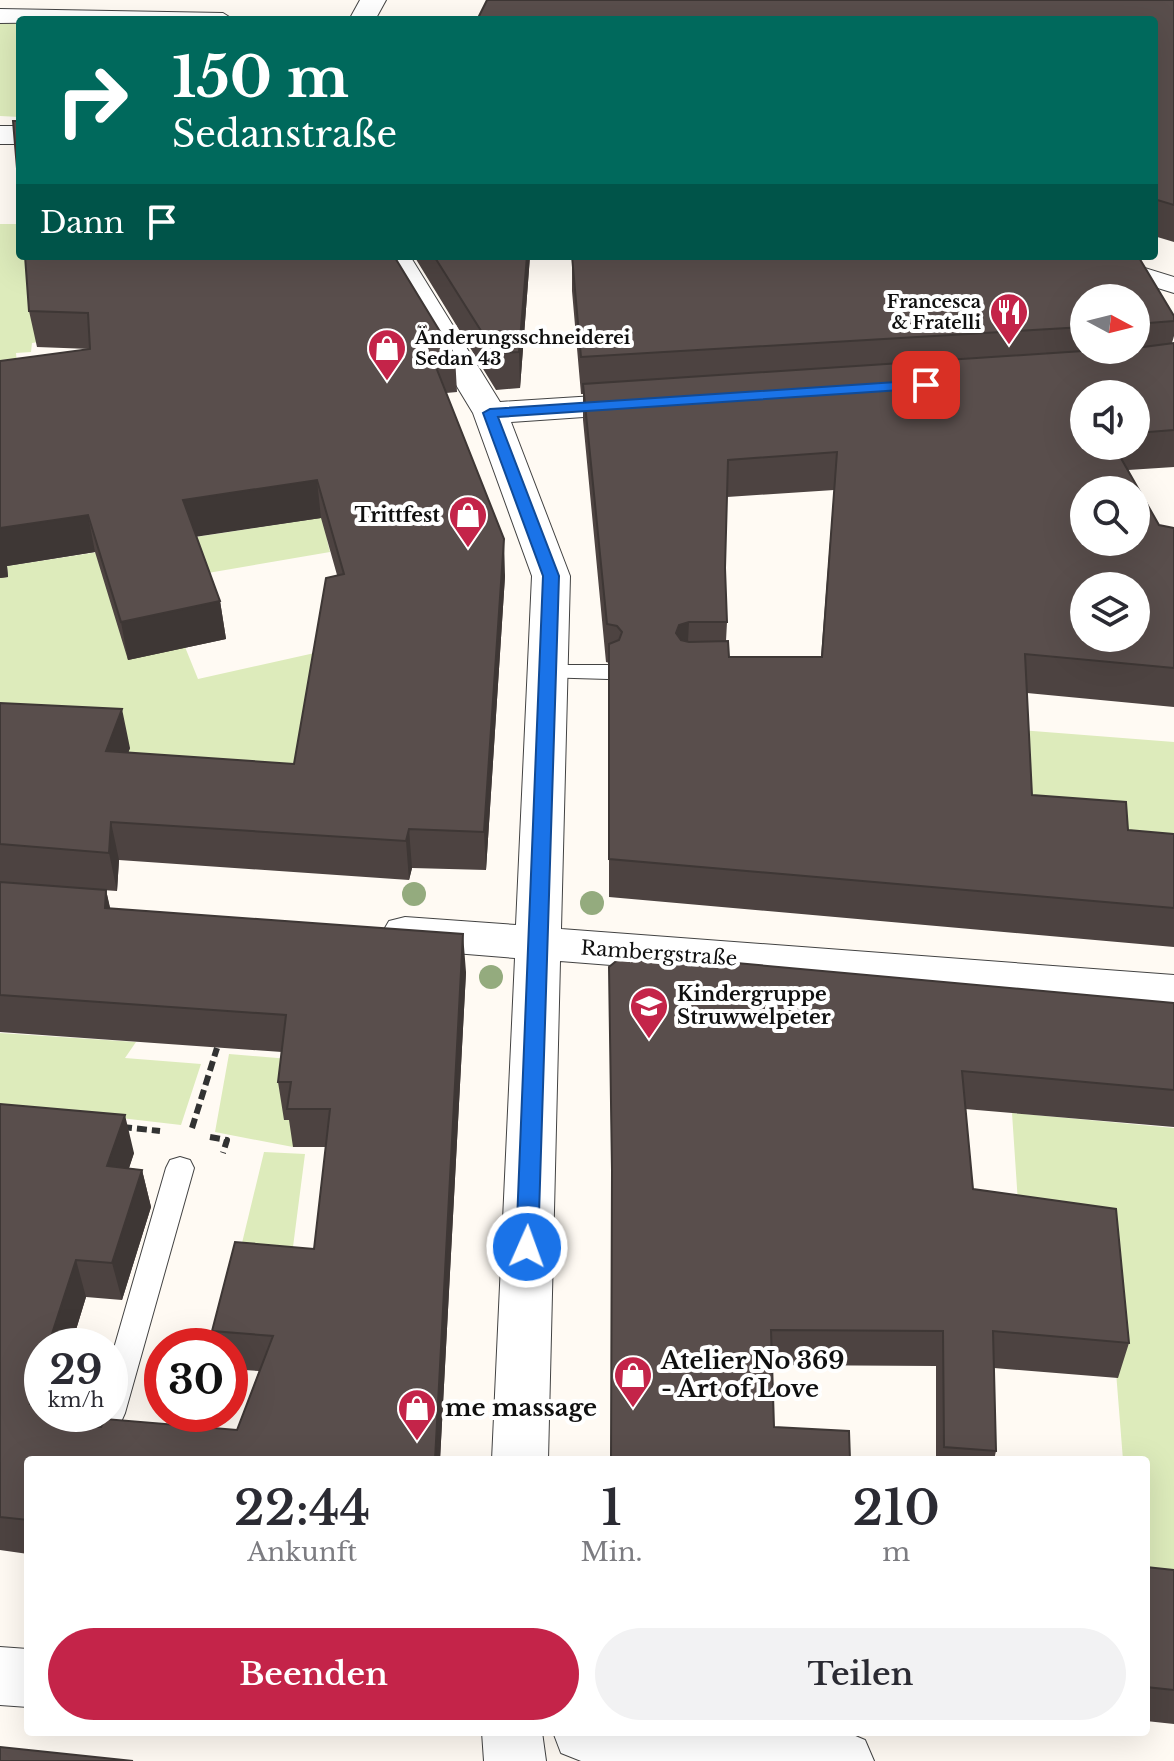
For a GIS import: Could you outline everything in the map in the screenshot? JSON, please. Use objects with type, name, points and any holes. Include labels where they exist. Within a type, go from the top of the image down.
[{"type":"street","points":[[396,260],[490,413],[551,576],[520,1456]]},
{"type":"street","points":[[1092,260],[1174,285]]},
{"type":"street","points":[[490,413],[677,401]]},
{"type":"street","name":"Rambergstraße","points":[[365,930],[1174,992]]},
{"type":"street","points":[[0,1676],[24,1678]]},
{"type":"street","points":[[512,1736],[515,1761]]},
{"type":"street","points":[[619,1736],[843,1761]]},
{"type":"lane","points":[[548,672],[608,672]]},
{"type":"lane","points":[[128,1350],[180,1168]]},
{"type":"lane","points":[[101,1445],[105,1432]]},
{"type":"path","points":[[180,1168],[217,1048]]},
{"type":"path","points":[[111,1125],[190,1134]]},
{"type":"green space","points":[[0,22],[16,22],[16,117],[0,116]]},
{"type":"green space","points":[[0,224],[16,224],[16,260],[117,260],[96,333],[32,343],[31,352],[16,353],[20,396],[0,399]]},
{"type":"green space","points":[[378,509],[327,540],[330,552],[202,574],[128,659],[185,647],[198,679],[346,646],[408,809],[0,741],[0,578],[8,577],[7,566]]},
{"type":"green space","points":[[1020,730],[1174,742],[1174,873],[1026,861]]},
{"type":"green space","points":[[0,1033],[136,1042],[125,1058],[201,1064],[181,1125],[0,1104]]},
{"type":"green space","points":[[229,1054],[301,1060],[293,1147],[215,1132]]},
{"type":"green space","points":[[1012,1113],[1174,1128],[1174,1605],[1150,1602],[1150,1456],[1123,1456],[1106,1246],[1020,1233]]},
{"type":"green space","points":[[264,1152],[305,1154],[290,1270],[235,1272]]},
{"type":"building","points":[[487,0],[1174,0],[1174,205],[1158,200],[1158,16],[479,16]]},
{"type":"building","points":[[13,121],[16,121],[16,157]]},
{"type":"building","points":[[25,260],[396,260],[455,356],[432,357],[504,539],[484,832],[409,829],[406,841],[111,822],[109,853],[0,844],[0,703],[122,709],[106,751],[294,764],[326,578],[344,574],[317,480],[183,500],[220,601],[121,622],[88,515],[0,528],[0,361],[90,349],[88,313],[29,311]]},
{"type":"building","points":[[437,260],[527,260],[519,352],[495,353]]},
{"type":"building","points":[[572,260],[1140,260],[1174,316],[1174,321],[1150,323],[1150,284],[1070,284],[1070,328],[581,357]]},
{"type":"building","points":[[1174,343],[1174,430],[1150,432],[1150,380],[1070,380],[1070,460],[1122,460],[1131,476],[1070,476],[1070,556],[1150,556],[1150,509],[1159,525],[1174,528],[1174,668],[1025,654],[1032,795],[1126,802],[1128,830],[1174,834],[1174,908],[609,859],[609,644],[619,640],[622,632],[617,626],[607,624],[583,384],[1070,352],[1070,364],[1150,364],[1150,346]],"holes":[[[837,452],[822,657],[729,657],[728,641],[681,640],[676,633],[679,625],[727,622],[728,460]]]},
{"type":"building","points":[[0,882],[106,890],[105,908],[463,934],[435,1456],[24,1456],[24,1520],[0,1517],[0,1104],[125,1115],[107,1166],[142,1170],[112,1263],[76,1260],[54,1328],[24,1328],[24,1432],[128,1432],[128,1421],[144,1422],[144,1432],[248,1432],[248,1401],[273,1336],[248,1334],[248,1328],[213,1328],[235,1242],[314,1249],[330,1109],[287,1109],[291,1082],[278,1082],[286,1015],[0,995]]},
{"type":"building","points":[[626,953],[1174,1003],[1174,1090],[962,1071],[973,1189],[1116,1209],[1129,1343],[993,1331],[996,1451],[944,1447],[943,1331],[771,1330],[774,1427],[849,1431],[850,1456],[611,1456],[609,967]]},
{"type":"building","points":[[1150,1567],[1174,1570],[1174,1690],[1150,1687]]},
{"type":"building","points":[[0,1747],[133,1761],[0,1761]]},
{"type":"place","name":"Francesca & Fratelli","points":[[1009,346]]},
{"type":"place","name":"Änderungsschneiderei Sedan 43","points":[[387,382]]},
{"type":"place","name":"Trittfest","points":[[468,549]]},
{"type":"place","name":"Kindergruppe Struwwelpeter","points":[[649,1040]]},
{"type":"place","name":"Atelier No 369 - Art of Love","points":[[633,1409]]},
{"type":"place","name":"me massage","points":[[417,1442]]},
{"type":"route","points":[[527,1247],[551,576],[490,413],[926,385]]}]
